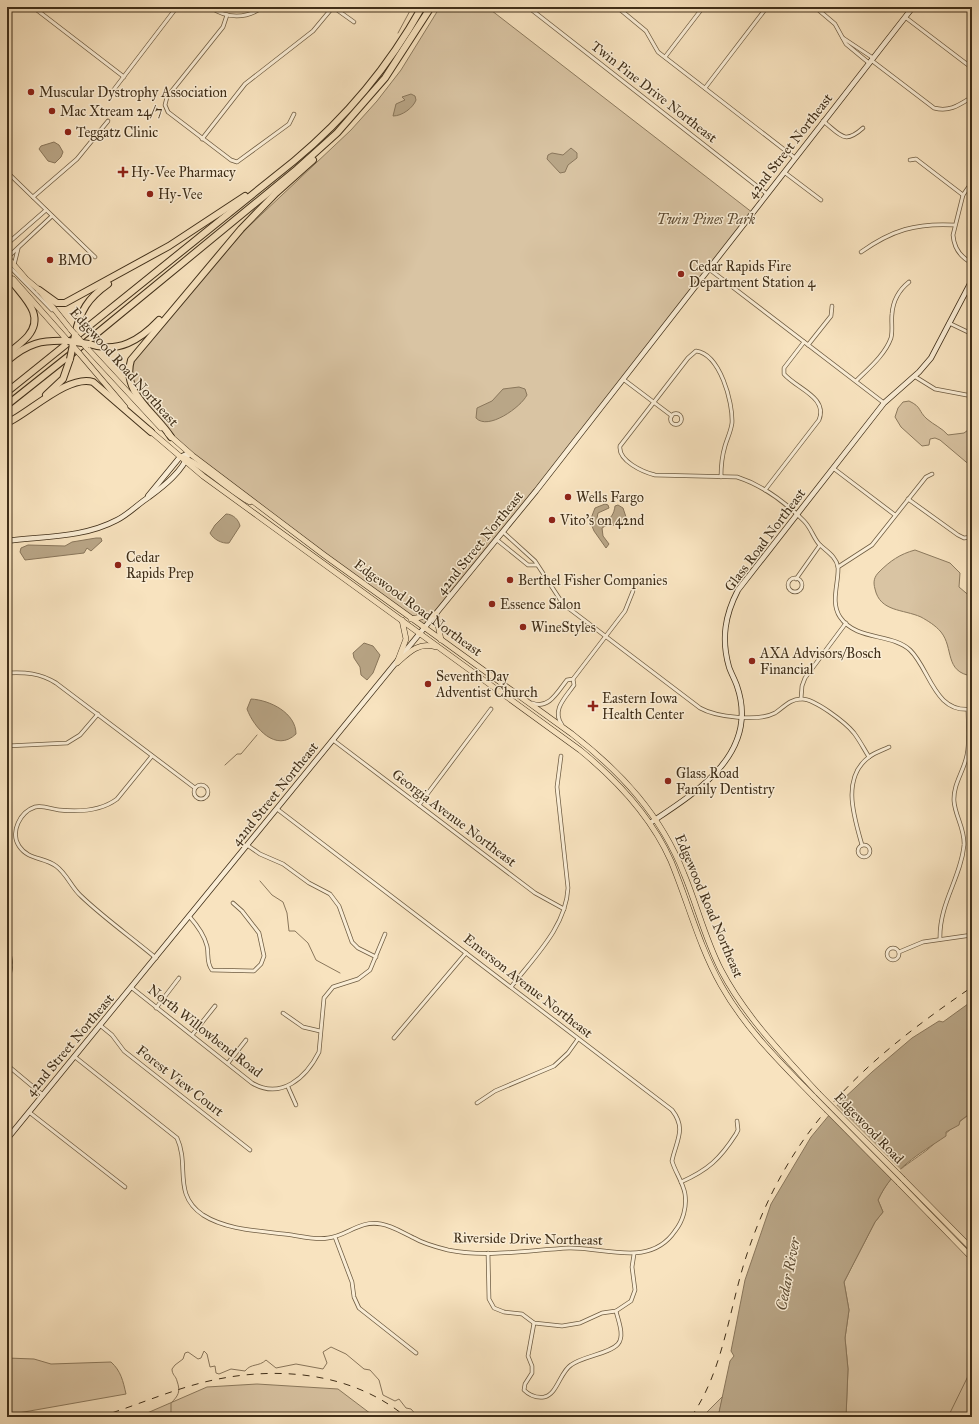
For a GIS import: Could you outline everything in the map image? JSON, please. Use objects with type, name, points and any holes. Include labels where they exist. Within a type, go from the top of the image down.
[{"type":"highway","points":[[7,392],[280,173],[332,128],[367,90],[398,47],[422,7]]},
{"type":"highway","points":[[7,361],[28,346],[52,341],[72,339],[100,347],[116,347],[140,338],[159,321],[266,204],[338,137],[397,62],[431,7]]},
{"type":"highway","points":[[7,405],[90,340],[297,169],[337,133],[373,94]]},
{"type":"highway","points":[[39,290],[57,303],[65,303],[134,267],[186,236],[280,173]]},
{"type":"highway","points":[[7,422],[54,389],[63,379],[70,359],[72,339],[83,309],[91,297],[134,267]]},
{"type":"highway","points":[[171,437],[163,425],[136,396],[131,386],[128,370],[131,360],[136,352],[206,270]]},
{"type":"highway","points":[[7,273],[11,282],[28,300],[32,307],[34,316],[32,330],[24,340],[7,355]]},
{"type":"highway","points":[[7,422],[16,419],[67,386],[89,380],[151,432]]},
{"type":"main road","name":"Edgewood Road Northeast","points":[[7,259],[39,290],[63,319],[79,353],[120,401],[151,432],[180,457],[187,458],[262,507],[411,619],[572,734],[622,776],[656,819],[677,857],[720,968],[736,995],[762,1031],[816,1095]]},
{"type":"main road","name":"Edgewood Road Northeast","points":[[7,273],[64,336],[72,339]]},
{"type":"main road","name":"Edgewood Road Northeast","points":[[86,344],[132,399],[171,437],[187,458],[402,620],[599,765],[629,795],[650,823],[670,860],[707,957],[730,999],[761,1041],[816,1095]]},
{"type":"main road","points":[[411,619],[436,614],[441,640]]},
{"type":"main road","points":[[397,663],[406,638],[402,620]]},
{"type":"main road","points":[[397,663],[415,648],[423,645],[432,645],[441,648]]},
{"type":"main road","points":[[688,907],[697,920],[701,921]]},
{"type":"main road","name":"Edgewood Road","points":[[816,1095],[901,1181]]},
{"type":"main road","points":[[901,1181],[972,1249]]},
{"type":"main road","points":[[901,1181],[972,1258]]},
{"type":"street","points":[[33,7],[124,77]]},
{"type":"street","points":[[112,92],[177,7]]},
{"type":"street","points":[[210,7],[227,15],[246,15],[263,7]]},
{"type":"street","points":[[202,139],[245,84],[313,31],[333,7],[354,22]]},
{"type":"street","name":"Twin Pine Drive Northeast","points":[[528,7],[767,194]]},
{"type":"street","points":[[617,7],[646,31],[653,46],[665,57],[795,158]]},
{"type":"street","points":[[665,57],[701,10],[701,7]]},
{"type":"street","points":[[705,88],[767,7]]},
{"type":"street","points":[[815,7],[835,24],[846,44],[871,60]]},
{"type":"street","name":"42nd Street Northeast","points":[[7,1139],[101,1026],[189,916],[497,540],[913,7]]},
{"type":"street","points":[[227,15],[222,27],[167,97],[165,105],[166,109],[170,114],[230,160],[237,162],[289,124],[294,114]]},
{"type":"street","points":[[905,17],[972,68]]},
{"type":"street","points":[[843,38],[934,108],[942,110],[955,108],[972,97]]},
{"type":"street","points":[[33,197],[77,159],[108,121]]},
{"type":"street","points":[[823,121],[842,136],[848,138],[853,137],[863,128]]},
{"type":"street","points":[[910,160],[916,159],[964,194]]},
{"type":"street","points":[[7,172],[95,257]]},
{"type":"street","points":[[784,172],[820,200]]},
{"type":"street","points":[[972,182],[964,194],[954,225],[954,241],[956,248],[960,255],[972,263]]},
{"type":"street","points":[[7,244],[46,210]]},
{"type":"street","points":[[52,216],[7,259],[55,313],[63,319]]},
{"type":"street","points":[[861,252],[875,242],[902,230],[918,225],[954,225]]},
{"type":"street","points":[[14,265],[18,248]]},
{"type":"street","points":[[709,269],[884,403]]},
{"type":"street","name":"Glass Road Northeast","points":[[650,823],[720,771],[734,748],[742,716],[740,696],[729,667],[725,646],[725,626],[729,611],[738,590],[884,403],[914,376],[931,358],[972,280]]},
{"type":"street","points":[[856,381],[886,348],[893,328],[892,313],[894,301],[900,290],[909,282]]},
{"type":"street","points":[[808,345],[831,316],[832,306]]},
{"type":"street","points":[[949,323],[972,334]]},
{"type":"street","points":[[765,490],[819,420],[822,413],[821,407],[817,400],[784,374],[784,368],[804,342]]},
{"type":"street","points":[[721,477],[721,464],[732,425],[732,412],[720,369],[715,362],[703,352],[696,351],[692,354],[620,446],[620,451],[623,458],[640,470],[655,476],[721,477],[742,479],[765,490],[805,521],[820,545],[833,557],[838,566],[836,600],[837,610],[846,623],[858,630],[899,643],[909,648],[916,656],[933,689],[940,696],[957,707],[970,709],[967,755],[955,789],[954,802],[961,823],[964,845],[961,858],[943,909],[940,924],[940,939]]},
{"type":"street","points":[[914,376],[935,389],[972,396]]},
{"type":"street","points":[[622,379],[672,416]]},
{"type":"street","points":[[145,499],[180,457],[187,458]]},
{"type":"street","points":[[7,541],[72,535],[98,528],[130,512],[159,489],[187,458]]},
{"type":"street","points":[[833,468],[895,515]]},
{"type":"street","points":[[838,566],[872,545],[926,477],[932,474]]},
{"type":"street","points":[[908,499],[958,535],[964,538],[972,537]]},
{"type":"street","points":[[503,532],[530,555],[564,604],[700,708],[718,715],[767,716],[792,701],[801,699],[814,702],[854,733],[869,757]]},
{"type":"street","points":[[497,540],[528,565],[537,565]]},
{"type":"street","points":[[796,579],[801,583],[801,587],[796,591],[792,591],[789,588],[789,582],[796,579],[820,545]]},
{"type":"street","points":[[523,698],[534,704],[548,703],[567,680],[573,679],[625,611],[633,591]]},
{"type":"street","points":[[801,699],[802,686],[805,678],[846,623]]},
{"type":"street","points":[[7,673],[29,672],[48,678],[195,788]]},
{"type":"street","points":[[572,734],[560,723],[557,716],[561,703],[574,686],[573,679]]},
{"type":"street","points":[[419,805],[491,709]]},
{"type":"street","points":[[7,746],[67,743],[80,735],[98,714]]},
{"type":"street","name":"Georgia Avenue Northeast","points":[[333,740],[535,893],[564,909]]},
{"type":"street","points":[[862,845],[852,812],[851,795],[854,780],[860,767],[869,757],[889,747]]},
{"type":"street","points":[[152,756],[117,799],[110,805],[72,811],[42,806],[36,807],[21,817],[16,830],[19,846],[27,855],[55,865],[66,876],[80,896],[156,958]]},
{"type":"street","points":[[511,986],[558,925],[564,909],[568,888],[557,787],[561,756]]},
{"type":"street","points":[[201,786],[205,787],[208,792],[203,799],[198,799],[195,795],[195,788],[201,786]]},
{"type":"street","name":"Emerson Avenue Northeast","points":[[277,809],[672,1110],[678,1117],[680,1132],[672,1161],[681,1182],[685,1203],[681,1221]]},
{"type":"street","points":[[247,845],[260,854],[283,864],[309,883],[330,894],[339,906],[352,942],[358,948],[376,957]]},
{"type":"street","points":[[862,845],[866,845],[870,849],[870,855],[862,857],[858,852],[862,845]]},
{"type":"street","points":[[189,916],[203,934],[207,946],[208,964],[212,970],[254,970],[261,964],[264,956],[259,933],[246,916],[233,903]]},
{"type":"street","points":[[296,1105],[288,1087],[306,1070],[318,1052],[322,1005],[327,992],[333,987],[365,975],[370,970],[385,934]]},
{"type":"street","points":[[899,952],[895,948],[891,948],[887,950],[887,956],[889,959],[894,960],[899,956],[899,952],[917,944],[940,939],[972,935]]},
{"type":"street","points":[[7,948],[11,958],[11,967],[7,981]]},
{"type":"street","points":[[394,1038],[466,953]]},
{"type":"street","points":[[156,1008],[179,978]]},
{"type":"street","name":"North Willowbend Road","points":[[132,988],[260,1088],[271,1090],[288,1087]]},
{"type":"street","points":[[192,1035],[215,1006]]},
{"type":"street","points":[[283,1013],[303,1028],[320,1031]]},
{"type":"street","name":"Forest View Court","points":[[101,1026],[112,1035],[124,1051],[250,1150]]},
{"type":"street","points":[[477,1103],[495,1091],[554,1066],[568,1053],[578,1039]]},
{"type":"street","points":[[228,1063],[246,1040]]},
{"type":"street","name":"Riverside Drive Northeast","points":[[75,1057],[177,1138],[182,1151],[184,1190],[192,1205],[204,1215],[226,1224],[251,1230],[322,1239],[335,1236],[359,1226],[380,1224],[397,1229],[430,1245],[449,1250],[488,1253],[579,1248],[634,1254],[646,1252],[665,1242],[671,1237],[681,1221]]},
{"type":"street","points":[[7,1065],[43,1095]]},
{"type":"street","points":[[29,1112],[125,1187]]},
{"type":"street","points":[[681,1182],[699,1174],[714,1162],[736,1134],[738,1130],[737,1121]]},
{"type":"street","points":[[335,1236],[352,1282],[354,1297],[359,1308],[416,1353]]},
{"type":"street","points":[[488,1253],[490,1284],[488,1292],[491,1304],[499,1311],[522,1314],[534,1322],[562,1326],[570,1325],[602,1313],[616,1311],[625,1306],[634,1296],[636,1290],[632,1267],[634,1254]]},
{"type":"street","points":[[534,1322],[528,1356],[532,1366],[532,1373],[525,1384],[524,1390],[528,1394],[544,1397],[550,1394],[570,1365],[611,1349],[619,1343],[621,1335],[616,1311]]},
{"type":"green space","name":"Twin Pines Park","points":[[440,7],[487,7],[753,213],[425,628],[177,442],[131,386],[131,360],[246,229],[351,130],[377,101],[401,70]]},
{"type":"green space","points":[[909,401],[918,407],[927,419],[948,435],[964,433],[972,427],[972,467],[940,440],[935,438],[930,439],[929,445],[922,446],[901,427],[895,417],[898,408],[903,402]]},
{"type":"green space","points":[[915,550],[950,563],[960,573],[959,587],[972,598],[972,676],[963,674],[953,665],[945,638],[936,627],[914,614],[887,606],[878,596],[874,584],[877,574],[887,564],[896,558]]},
{"type":"green space","points":[[972,1112],[972,1417],[846,1417],[848,1369],[845,1338],[849,1310],[844,1282],[875,1222],[883,1212],[878,1200],[888,1182],[905,1166],[927,1150]]},
{"type":"green space","points":[[7,1358],[34,1359],[51,1364],[111,1362],[123,1381],[126,1394],[7,1415]]},
{"type":"green space","points":[[257,1384],[338,1389],[375,1417],[138,1417],[207,1387]]},
{"type":"green space","points":[[723,1396],[718,1417],[702,1417]]},
{"type":"water","points":[[411,94],[415,96],[416,100],[412,106],[407,111],[393,116],[396,104],[405,100],[402,97]]},
{"type":"water","points":[[54,142],[59,145],[63,152],[61,157],[55,163],[48,161],[39,149],[41,146]]},
{"type":"water","points":[[571,148],[577,153],[577,158],[568,165],[565,172],[560,173],[547,159],[548,155],[552,153],[563,155]]},
{"type":"water","points":[[519,387],[525,389],[527,395],[524,400],[511,411],[496,420],[488,422],[481,421],[476,418],[477,408],[492,401],[503,389]]},
{"type":"water","points":[[605,504],[608,505],[609,508],[598,513],[597,518],[599,521],[603,522],[610,518],[613,514],[615,506],[618,505],[623,508],[626,517],[621,525],[607,525],[602,528],[603,536],[609,544],[606,548],[594,531],[590,521],[595,508]]},
{"type":"water","points":[[226,514],[235,518],[240,526],[229,543],[218,541],[210,533],[215,525]]},
{"type":"water","points":[[101,538],[102,541],[91,551],[87,548],[84,553],[25,560],[20,552],[21,548],[28,545],[65,546],[72,542]]},
{"type":"water","points":[[364,643],[373,646],[380,655],[373,673],[367,680],[361,675],[360,667],[354,658],[353,653]]},
{"type":"water","points":[[251,699],[266,702],[281,709],[292,720],[296,734],[281,741],[267,736],[260,730],[250,716],[247,709]]},
{"type":"water","name":"Cedar River","points":[[972,1001],[972,1112],[960,1121],[959,1125],[946,1132],[946,1136],[907,1163],[891,1179],[878,1200],[883,1212],[875,1222],[844,1282],[849,1310],[845,1338],[848,1369],[846,1417],[718,1417],[730,1361],[734,1356],[731,1351],[745,1280],[771,1204],[811,1137],[840,1102],[912,1038],[939,1021],[943,1022]]},
{"type":"pier","points":[[835,1104],[901,1170],[892,1179],[827,1113]]},
{"type":"waterway","points":[[398,33],[412,7]]},
{"type":"waterway","points":[[225,765],[237,754],[241,754],[257,735]]},
{"type":"waterway","points":[[260,881],[272,895],[283,902],[287,913],[289,931],[295,931],[308,943],[316,960],[340,973]]},
{"type":"waterway","points":[[171,1417],[171,1403],[179,1391],[172,1369],[183,1359],[185,1353],[188,1352],[198,1359],[201,1358],[204,1351],[207,1354],[210,1367],[215,1366],[216,1373],[219,1374],[231,1369],[245,1371],[250,1367],[261,1364],[266,1360],[276,1368],[296,1364],[323,1369],[327,1363],[323,1352],[331,1347],[346,1354],[364,1369],[370,1370],[379,1380],[383,1395],[395,1401],[399,1399],[406,1408],[411,1409],[418,1417]]},
{"type":"waterway","points":[[948,1417],[972,1368]]},
{"type":"railway","points":[[691,1417],[702,1399],[718,1359],[747,1254],[765,1209],[785,1169],[809,1133],[835,1100],[865,1070],[897,1042],[933,1014],[972,987]]},
{"type":"railway","points":[[99,1417],[197,1384],[251,1374],[279,1373],[306,1375],[333,1380],[359,1389],[383,1401],[406,1417]]},
{"type":"place","name":"Muscular Dystrophy Association","points":[[31,92]]},
{"type":"place","name":"Mac Xtream 24/7","points":[[52,111]]},
{"type":"place","name":"Teggatz Clinic","points":[[68,132]]},
{"type":"place","name":"Hy-Vee Pharmacy","points":[[123,172]]},
{"type":"place","name":"Hy-Vee","points":[[150,194]]},
{"type":"place","name":"BMO","points":[[50,260]]},
{"type":"place","name":"Cedar Rapids Fire Department Station 4","points":[[681,274]]},
{"type":"place","name":"Wells Fargo","points":[[568,497]]},
{"type":"place","name":"Vito's on 42nd","points":[[552,520]]},
{"type":"place","name":"Cedar Rapids Prep","points":[[118,565]]},
{"type":"place","name":"Berthel Fisher Companies","points":[[510,580]]},
{"type":"place","name":"Essence Salon","points":[[492,604]]},
{"type":"place","name":"WineStyles","points":[[523,627]]},
{"type":"place","name":"AXA Advisors/Bosch Financial","points":[[752,661]]},
{"type":"place","name":"Seventh Day Adventist Church","points":[[428,684]]},
{"type":"place","name":"Eastern Iowa Health Center","points":[[593,706]]},
{"type":"place","name":"Glass Road Family Dentistry","points":[[668,781]]}]
